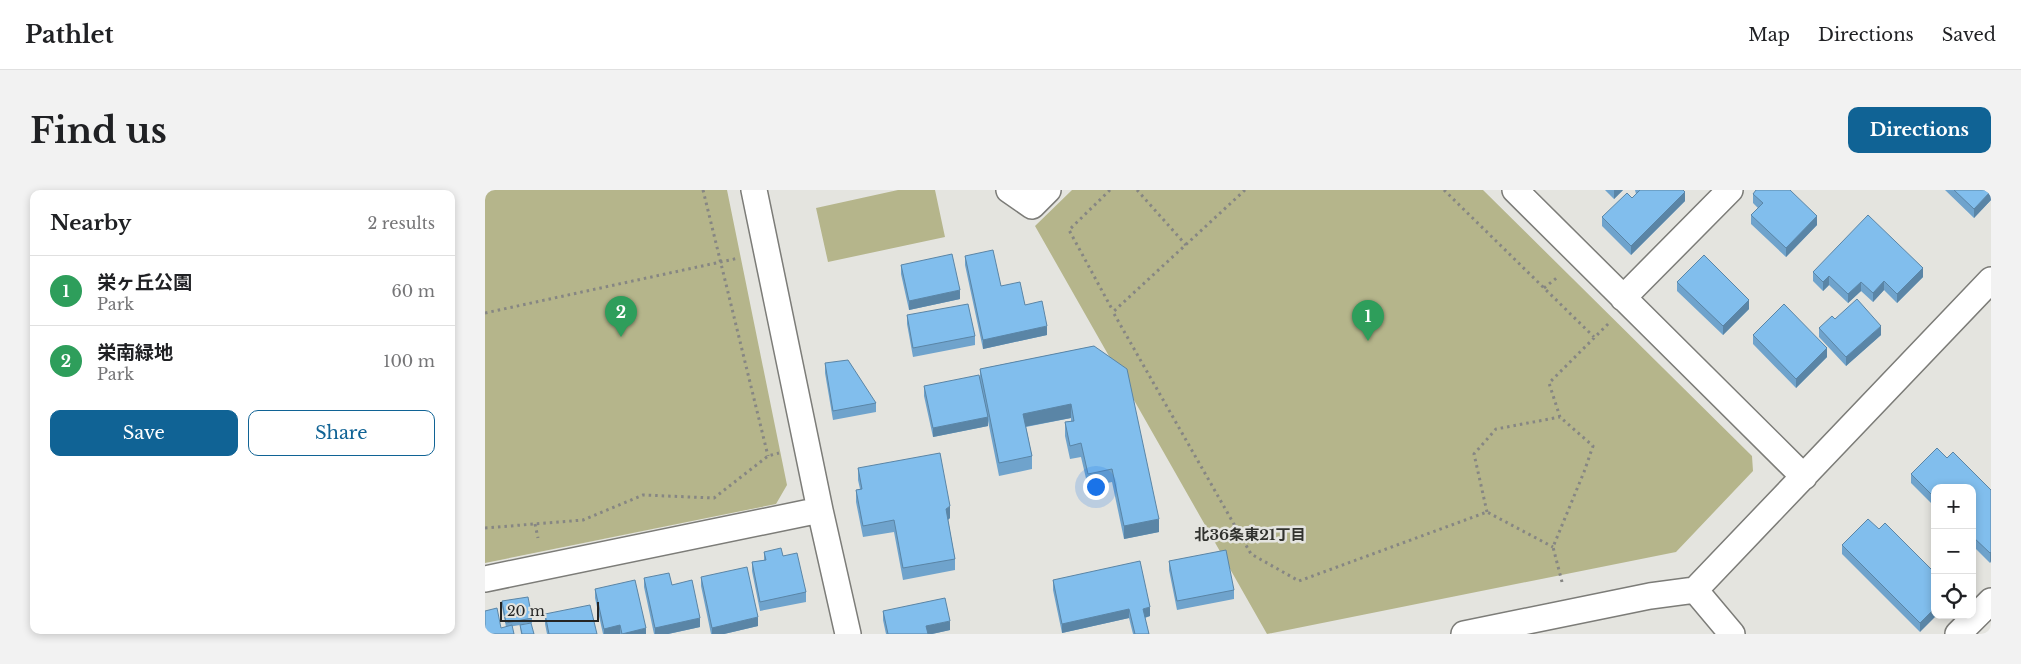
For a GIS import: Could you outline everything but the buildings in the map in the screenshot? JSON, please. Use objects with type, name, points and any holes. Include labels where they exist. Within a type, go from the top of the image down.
[{"type":"street","points":[[754,190],[820,510],[848,634]]},
{"type":"street","points":[[1009,190],[1032,206],[1048,190]]},
{"type":"street","points":[[1515,190],[1805,477]]},
{"type":"street","points":[[1623,298],[1730,190]]},
{"type":"street","points":[[1464,634],[1650,596],[1695,590],[1805,477],[1991,280]]},
{"type":"street","points":[[485,579],[820,510]]},
{"type":"street","points":[[1695,590],[1732,634]]},
{"type":"street","points":[[1959,634],[1991,601]]},
{"type":"path","points":[[703,190],[768,456]]},
{"type":"path","points":[[1110,190],[1069,230],[1113,312],[1251,554],[1299,581],[1487,512],[1553,547]]},
{"type":"path","points":[[1137,190],[1186,244]]},
{"type":"path","points":[[1113,312],[1245,190]]},
{"type":"path","points":[[1444,190],[1594,337]]},
{"type":"path","points":[[485,313],[745,257]]},
{"type":"path","points":[[1545,288],[1561,273]]},
{"type":"path","points":[[1562,582],[1553,547],[1593,446],[1560,417],[1549,383],[1611,322]]},
{"type":"path","points":[[1487,512],[1474,454],[1496,429],[1560,417]]},
{"type":"path","points":[[485,528],[583,520],[643,494],[714,498],[768,456],[785,452]]},
{"type":"green space","points":[[485,190],[727,190],[787,485],[776,504],[485,563]]},
{"type":"green space","points":[[898,190],[935,190],[945,237],[828,262],[816,208]]},
{"type":"green space","points":[[1072,190],[1483,190],[1752,456],[1753,471],[1676,552],[1267,634],[1035,226]]},
{"type":"place","name":"栄南緑地","points":[[621,337]]},
{"type":"place","name":"栄ヶ丘公園","points":[[1368,341]]},
{"type":"district","name":"北36条東21丁目","points":[[1250,534]]}]
